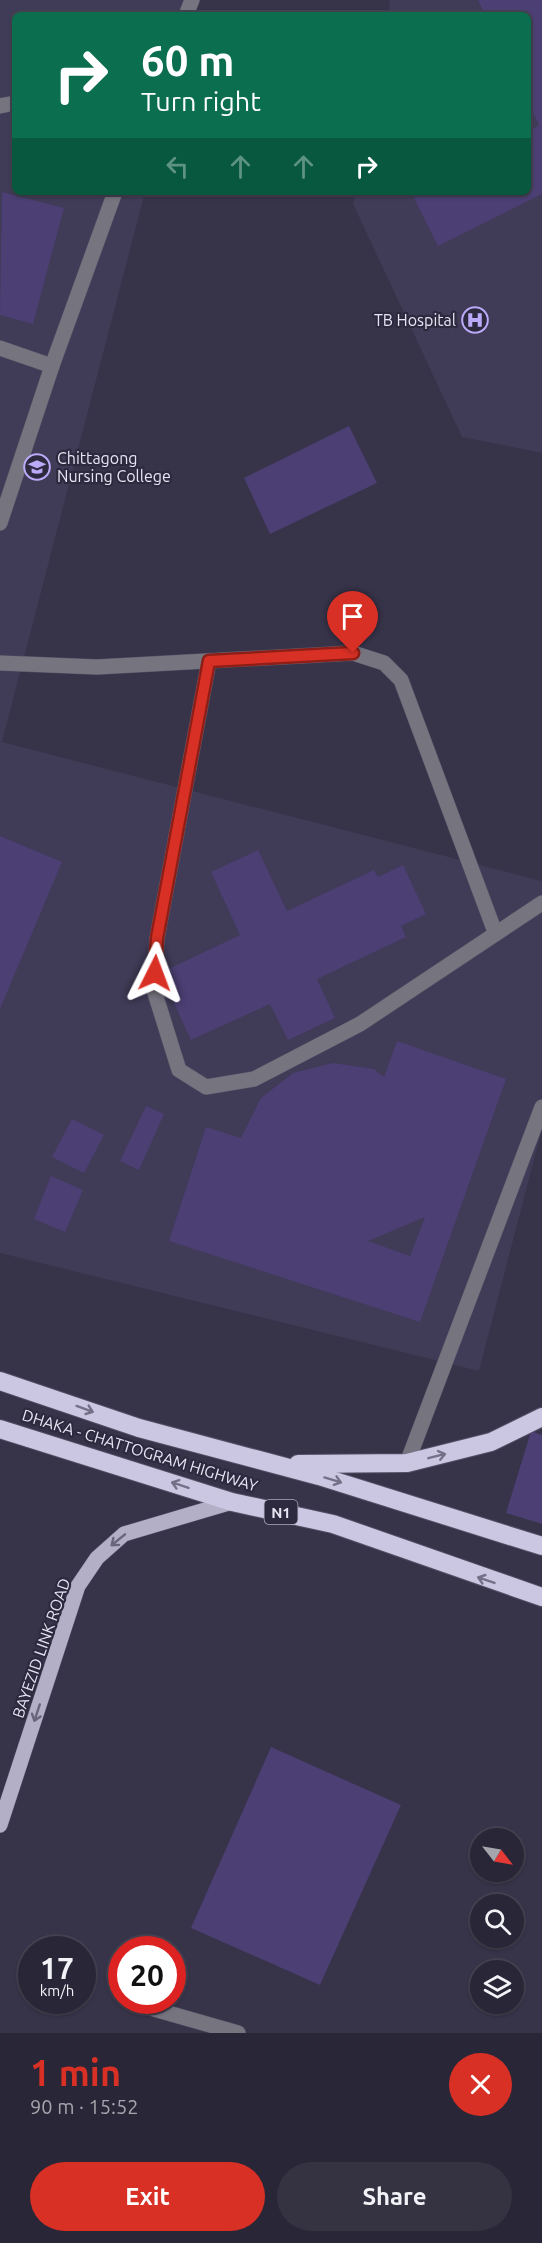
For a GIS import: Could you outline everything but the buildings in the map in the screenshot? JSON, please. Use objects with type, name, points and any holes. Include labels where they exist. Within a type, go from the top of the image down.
[{"type":"highway","name":"DHAKA - CHATTOGRAM HIGHWAY","points":[[0,1381],[139,1428],[275,1464],[542,1546]]},
{"type":"highway","points":[[275,1464],[407,1463],[491,1442],[542,1417]]},
{"type":"highway","name":"DHAKA - CHATTOGRAM HIGHWAY","points":[[0,1429],[232,1502],[333,1524],[542,1597]]},
{"type":"main road","name":"BAYEZID LINK ROAD","points":[[0,1825],[78,1586],[96,1558],[124,1534],[232,1502]]},
{"type":"lane","points":[[0,523],[52,366],[114,195]]},
{"type":"lane","points":[[0,348],[52,366]]},
{"type":"lane","points":[[0,663],[97,667],[353,653],[384,663],[401,680],[495,932]]},
{"type":"lane","points":[[209,661],[157,938],[154,990],[179,1070],[206,1087],[254,1079],[360,1024],[495,932],[542,903]]},
{"type":"lane","points":[[407,1463],[542,1107]]},
{"type":"lane","points":[[172,2014],[238,2033]]},
{"type":"shaded area","name":"Chittagong Nursing College","points":[[0,0],[196,0],[193,12],[12,12],[12,195],[144,195],[2,742],[542,881],[542,1129],[479,1371],[0,1253]]},
{"type":"shaded area","name":"TB Hospital","points":[[390,0],[542,0],[542,453],[462,437],[353,204],[354,195],[531,195],[531,12],[388,12]]},
{"type":"place","name":"TB Hospital","points":[[475,320]]},
{"type":"place","name":"Chittagong Nursing College","points":[[37,467]]},
{"type":"route","points":[[155,973],[157,938],[209,661],[353,653]]}]
